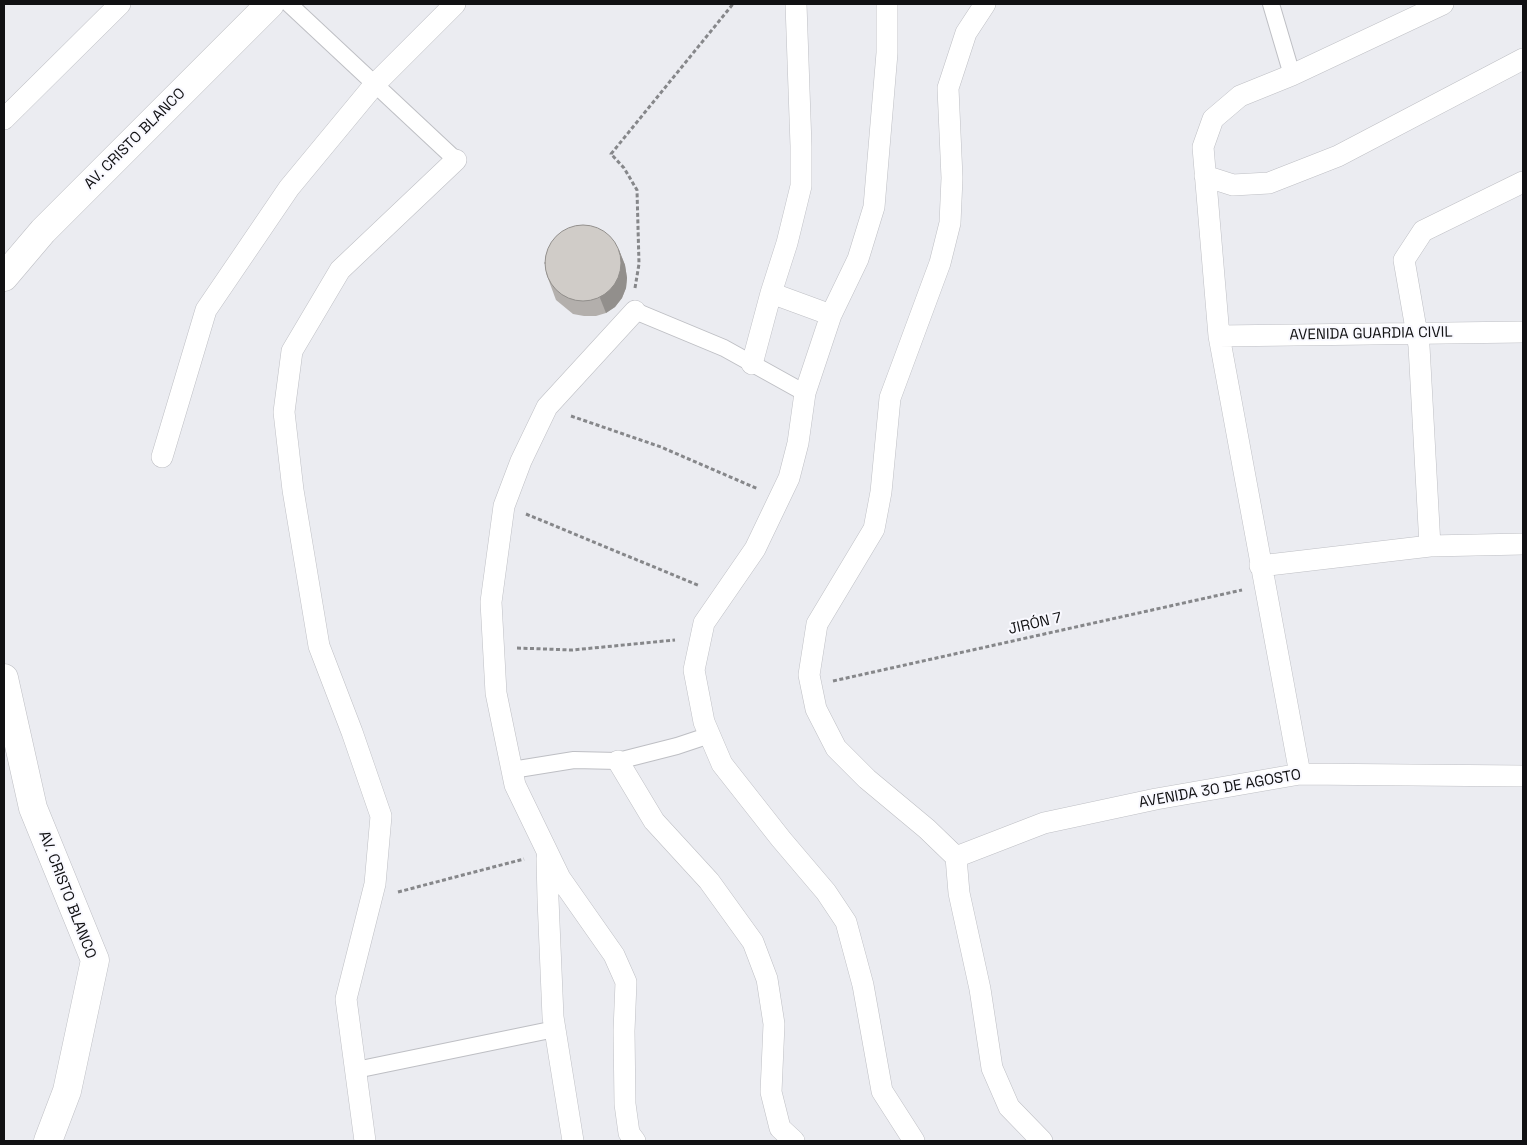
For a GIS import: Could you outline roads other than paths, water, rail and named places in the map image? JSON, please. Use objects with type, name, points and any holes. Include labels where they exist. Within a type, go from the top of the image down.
[{"type":"street","points":[[4,119],[120,4]]},
{"type":"street","name":"AV. CRISTO BLANCO","points":[[4,277],[43,231],[270,4]]},
{"type":"street","points":[[289,4],[456,160],[340,270],[292,351],[284,412],[294,490],[319,646],[352,732],[381,816],[375,884],[346,999],[365,1141]]},
{"type":"street","points":[[162,457],[206,310],[289,188],[375,84],[455,4]]},
{"type":"street","points":[[752,364],[787,243],[801,186],[796,4]]},
{"type":"street","points":[[886,4],[886,52],[874,207],[858,259],[831,315],[805,394],[798,443],[789,478],[755,549],[704,623],[694,670],[704,722],[722,764],[781,840],[826,892],[846,922],[863,985],[882,1091],[914,1141]]},
{"type":"street","points":[[985,4],[966,34],[948,88],[952,178],[950,223],[940,263],[890,398],[881,492],[874,529],[817,624],[810,675],[816,709],[836,748],[867,779],[927,829],[956,857],[959,893],[980,989],[992,1068],[1009,1107],[1042,1141]]},
{"type":"street","points":[[1271,4],[1292,74]]},
{"type":"street","points":[[1300,774],[1219,336],[1203,147],[1212,119],[1240,96],[1443,4]]},
{"type":"street","points":[[1205,176],[1233,185],[1269,184],[1338,156],[1523,59]]},
{"type":"street","points":[[1430,546],[1419,355],[1404,260],[1422,231],[1523,182]]},
{"type":"street","points":[[771,293],[831,315]]},
{"type":"street","points":[[635,1141],[629,1133],[625,1104],[624,1031],[626,982],[614,955],[560,878],[515,785],[496,693],[491,602],[504,506],[521,461],[547,407],[635,311],[724,348],[805,394]]},
{"type":"street","name":"AVENIDA GUARDIA CIVIL","points":[[1219,336],[1523,332]]},
{"type":"street","points":[[1262,575],[1430,546],[1523,544]]},
{"type":"street","name":"AV. CRISTO BLANCO","points":[[4,678],[33,808],[95,960],[67,1092],[48,1141]]},
{"type":"street","points":[[512,770],[574,760],[618,761],[677,746],[710,734]]},
{"type":"street","points":[[618,761],[654,821],[709,881],[753,942],[767,979],[774,1024],[771,1092],[780,1128],[794,1141]]},
{"type":"street","name":"AVENIDA 30 DE AGOSTO","points":[[956,857],[1044,823],[1156,799],[1300,774],[1523,776]]},
{"type":"street","points":[[547,852],[553,1017],[573,1141]]},
{"type":"street","points":[[356,1070],[555,1029]]}]
